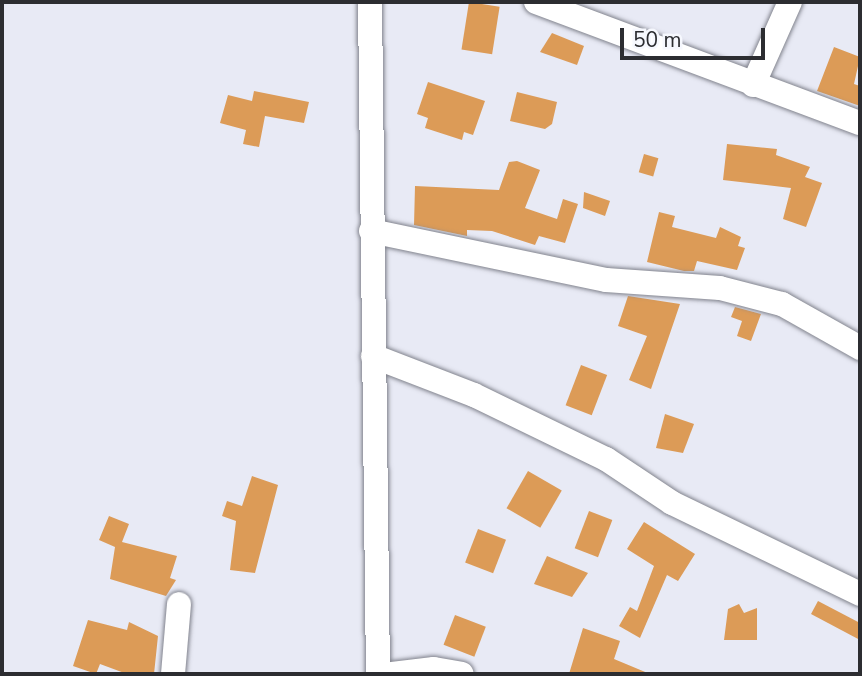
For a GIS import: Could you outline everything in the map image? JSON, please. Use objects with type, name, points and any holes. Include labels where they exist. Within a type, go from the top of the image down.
[{"type":"street","points":[[370,2],[377,674]]},
{"type":"street","points":[[752,85],[790,2]]},
{"type":"street","points":[[546,3],[752,85],[860,123]]},
{"type":"street","points":[[371,231],[606,280],[720,288],[782,304],[860,348]]},
{"type":"street","points":[[373,356],[474,395],[606,459],[672,503],[860,594]]},
{"type":"street","points":[[173,674],[179,604]]},
{"type":"street","points":[[392,674],[416,669],[462,674]]},
{"type":"building","points":[[469,2],[500,7],[492,54],[461,49]]},
{"type":"building","points":[[552,33],[584,46],[577,65],[540,52]]},
{"type":"building","points":[[834,47],[860,57],[854,84],[860,86],[860,106],[817,91]]},
{"type":"building","points":[[428,82],[485,101],[473,135],[464,132],[462,140],[425,128],[428,118],[417,114]]},
{"type":"building","points":[[254,91],[309,102],[304,123],[265,116],[259,147],[243,144],[246,130],[220,123],[228,95],[252,101]]},
{"type":"building","points":[[517,92],[557,102],[552,124],[545,129],[510,121]]},
{"type":"building","points":[[727,144],[777,149],[776,155],[810,167],[805,177],[822,183],[806,227],[783,219],[791,188],[723,180]]},
{"type":"building","points":[[644,154],[658,158],[653,176],[639,172]]},
{"type":"building","points":[[517,161],[540,170],[525,208],[557,219],[563,199],[578,204],[565,243],[539,236],[535,245],[492,231],[467,230],[467,236],[414,225],[415,186],[499,190],[509,162]]},
{"type":"building","points":[[584,192],[610,201],[605,216],[583,208]]},
{"type":"building","points":[[659,212],[675,216],[672,227],[716,238],[720,227],[741,237],[738,246],[745,248],[737,270],[697,261],[694,271],[684,271],[647,262]]},
{"type":"building","points":[[628,296],[680,304],[651,389],[629,380],[647,336],[618,326]]},
{"type":"building","points":[[735,307],[761,314],[751,341],[737,336],[742,321],[731,317]]},
{"type":"building","points":[[581,365],[607,375],[592,415],[566,405]]},
{"type":"building","points":[[665,414],[694,424],[683,453],[656,448]]},
{"type":"building","points":[[528,471],[562,490],[540,528],[507,508]]},
{"type":"building","points":[[252,476],[278,485],[255,573],[230,570],[236,521],[222,516],[227,501],[242,506]]},
{"type":"building","points":[[589,511],[612,520],[598,557],[575,548]]},
{"type":"building","points":[[109,516],[129,524],[122,542],[177,556],[170,578],[176,580],[166,596],[110,579],[115,547],[99,540]]},
{"type":"building","points":[[644,522],[695,554],[678,581],[667,575],[640,638],[619,626],[630,607],[637,611],[654,566],[627,549]]},
{"type":"building","points":[[478,529],[506,540],[493,573],[465,563]]},
{"type":"building","points":[[547,556],[588,573],[572,597],[534,584]]},
{"type":"building","points":[[818,601],[860,623],[860,640],[811,614]]},
{"type":"building","points":[[739,604],[744,613],[757,608],[757,640],[724,640],[728,609]]},
{"type":"building","points":[[455,615],[486,627],[474,657],[444,645]]},
{"type":"building","points":[[88,620],[127,630],[129,622],[158,636],[154,674],[127,674],[100,664],[96,674],[73,666]]},
{"type":"building","points":[[583,628],[620,641],[614,659],[650,674],[569,674]]}]
